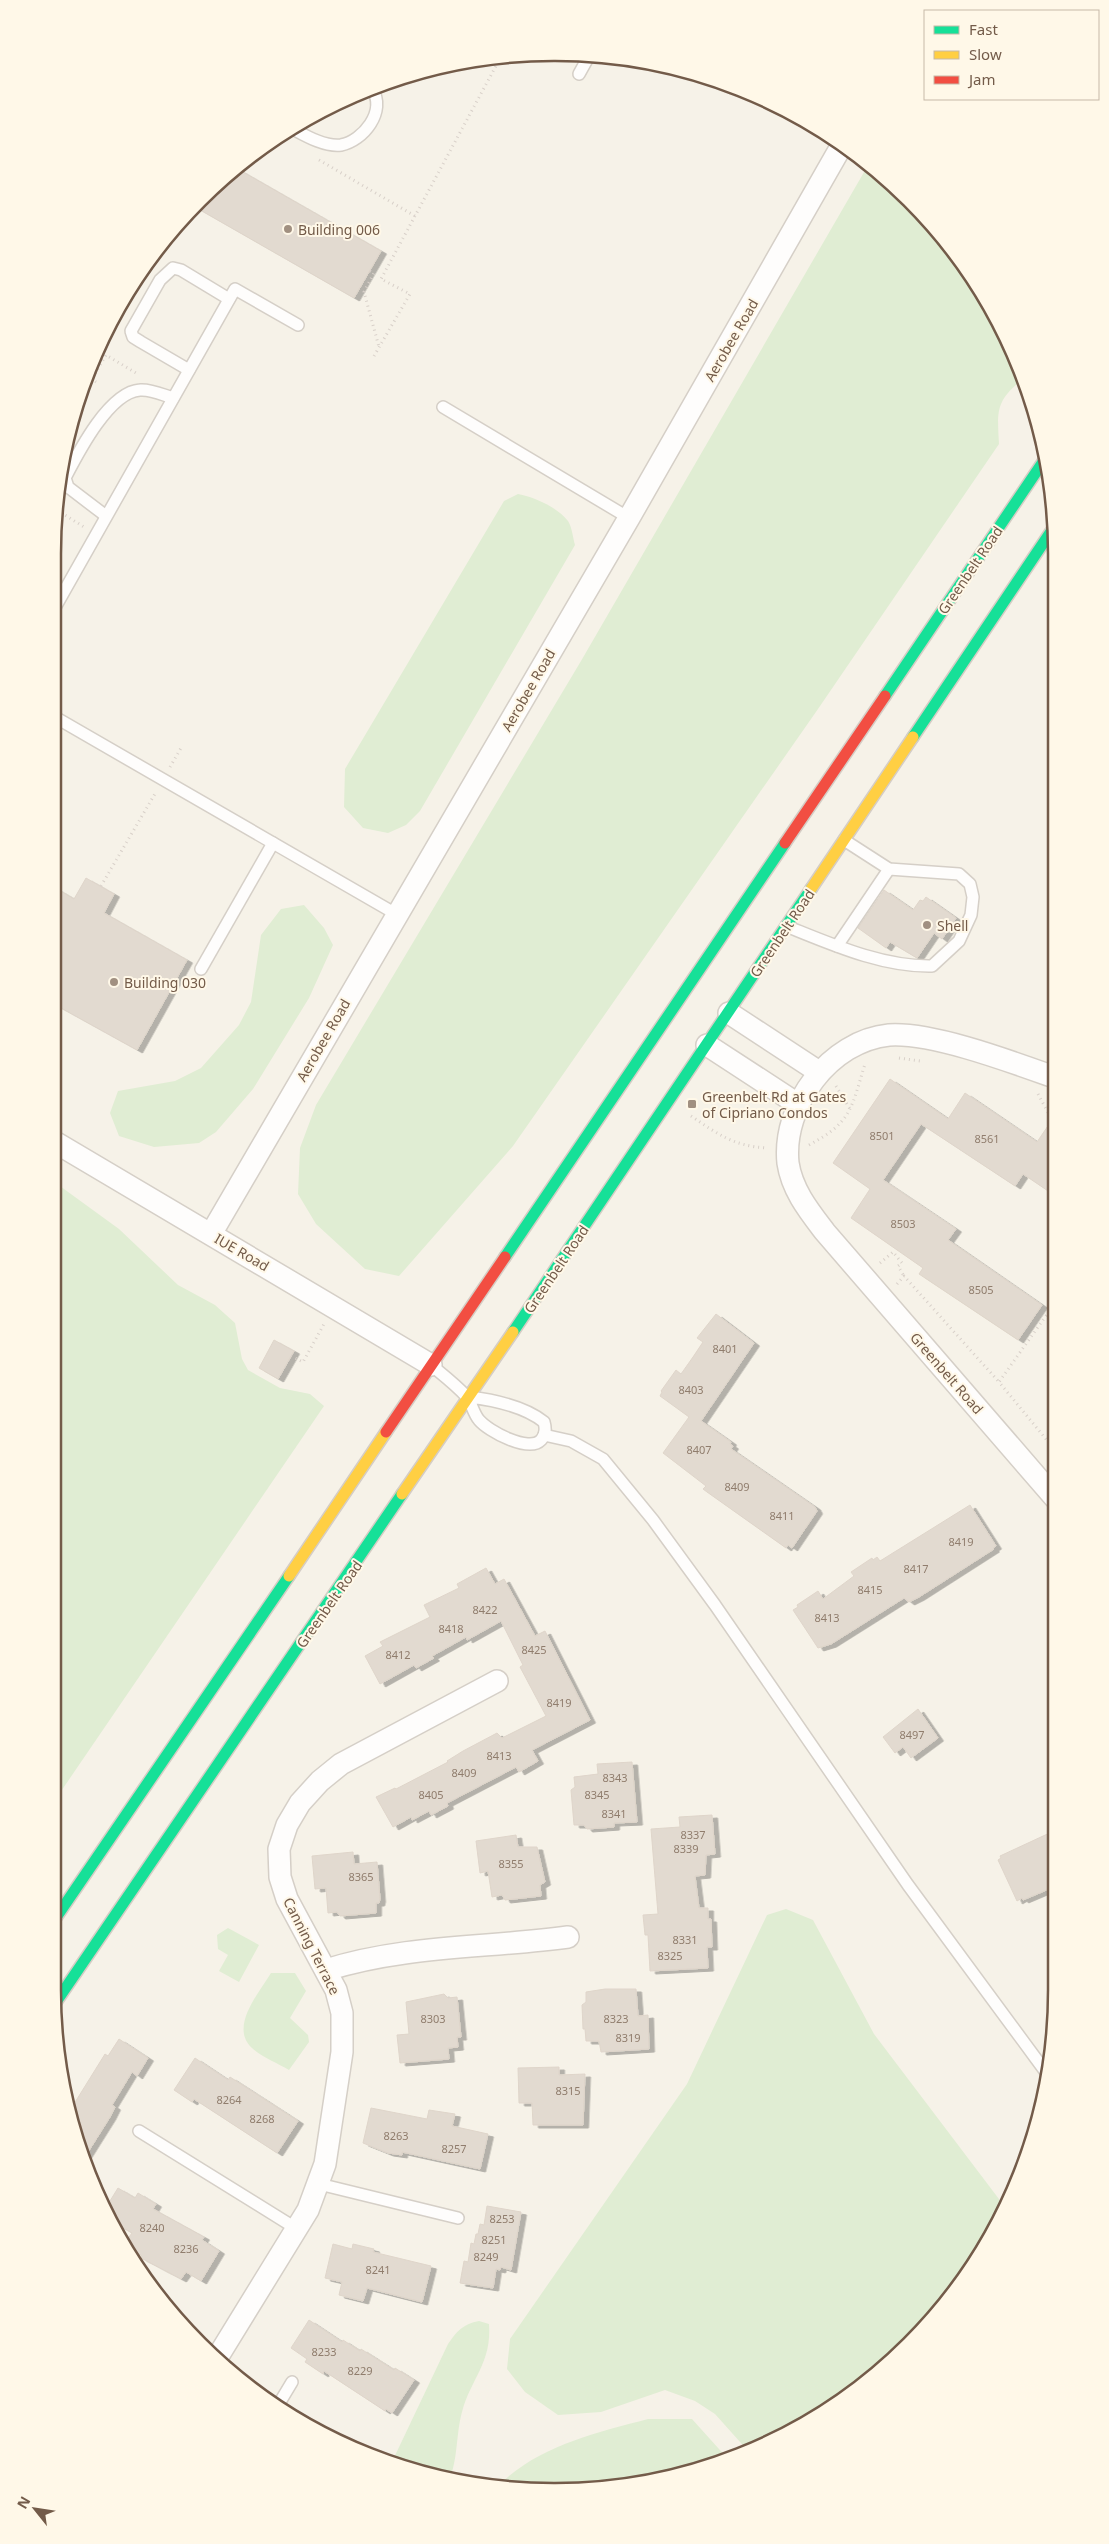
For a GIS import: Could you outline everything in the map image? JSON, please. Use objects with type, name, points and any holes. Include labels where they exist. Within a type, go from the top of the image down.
[{"type":"main road","name":"Greenbelt Road","points":[[61,1909],[1040,467]]},
{"type":"main road","name":"Greenbelt Road","points":[[61,1995],[352,1572],[467,1397],[554,1273],[1047,537]]},
{"type":"street","name":"Aerobee Road","points":[[211,1234],[396,914],[629,518],[839,151]]},
{"type":"street","points":[[729,1013],[824,1080]]},
{"type":"street","name":"Greenbelt Road","points":[[1048,1075],[963,1048],[904,1035],[888,1036],[854,1046],[836,1057],[824,1080],[799,1104],[792,1124],[796,1149],[793,1182],[803,1203],[1048,1490]]},
{"type":"street","points":[[707,1045],[799,1104]]},
{"type":"street","name":"IUE Road","points":[[61,1146],[431,1365]]},
{"type":"street","name":"Canning Terrace","points":[[221,2352],[297,2229],[319,2184],[325,2164],[342,2052],[342,2013],[336,1990],[287,1899],[280,1877],[279,1849],[287,1825],[300,1803],[320,1781],[341,1764],[497,1681]]},
{"type":"street","points":[[326,1970],[360,1959],[396,1953],[526,1943],[568,1937]]},
{"type":"lane","points":[[578,74],[585,62]]},
{"type":"lane","points":[[300,132],[330,144],[340,145],[354,140],[370,125],[375,114],[377,105],[374,96]]},
{"type":"lane","points":[[189,370],[133,337],[131,330],[160,280],[173,268],[181,270],[229,299]]},
{"type":"lane","points":[[61,596],[235,289],[298,325]]},
{"type":"lane","points":[[68,471],[106,412],[119,399],[138,390],[173,398]]},
{"type":"lane","points":[[443,407],[629,518]]},
{"type":"lane","points":[[66,482],[68,487],[106,516]]},
{"type":"lane","points":[[61,721],[396,914]]},
{"type":"lane","points":[[786,926],[836,946],[896,963],[932,966],[959,941],[972,915],[973,897],[970,884],[959,874],[889,869],[844,840]]},
{"type":"lane","points":[[201,969],[273,843]]},
{"type":"lane","points":[[836,946],[889,869]]},
{"type":"lane","points":[[431,1365],[467,1397],[478,1419],[488,1428],[501,1436],[531,1444],[539,1442],[544,1436],[544,1422],[534,1415],[494,1400],[467,1397]]},
{"type":"lane","points":[[544,1436],[571,1441],[603,1459],[653,1520],[716,1605],[908,1886],[1042,2066]]},
{"type":"lane","points":[[139,2131],[297,2229]]},
{"type":"lane","points":[[319,2184],[458,2218]]},
{"type":"lane","points":[[281,2401],[292,2382]]},
{"type":"path","points":[[374,356],[410,294],[381,279],[497,64]]},
{"type":"path","points":[[313,157],[415,216]]},
{"type":"path","points":[[370,271],[374,273],[364,292],[380,347]]},
{"type":"path","points":[[98,369],[106,355],[136,373]]},
{"type":"path","points":[[63,514],[86,528]]},
{"type":"path","points":[[167,772],[181,748]]},
{"type":"path","points":[[101,886],[156,792]]},
{"type":"path","points":[[894,1058],[922,1061]]},
{"type":"path","points":[[691,1116],[737,1144],[746,1147],[796,1149],[828,1135],[844,1121],[850,1109],[866,1060],[859,1064]]},
{"type":"path","points":[[824,1080],[834,1081],[850,1109]]},
{"type":"path","points":[[1037,1092],[1048,1112]]},
{"type":"path","points":[[875,1266],[893,1252],[902,1263],[898,1266],[904,1276],[999,1382],[1048,1442]]},
{"type":"path","points":[[894,1287],[904,1276]]},
{"type":"path","points":[[291,1356],[303,1362],[334,1306]]},
{"type":"path","points":[[999,1382],[1048,1312]]},
{"type":"green space","points":[[865,171],[903,206],[946,254],[965,280],[997,336],[1017,384],[1008,393],[1000,406],[998,422],[999,444],[818,709],[513,1146],[399,1276],[365,1269],[316,1224],[298,1194],[300,1148],[316,1105],[581,661]]},
{"type":"green space","points":[[518,494],[545,503],[558,511],[569,523],[575,545],[420,811],[406,825],[388,833],[363,828],[344,807],[345,769],[504,501]]},
{"type":"green space","points":[[304,905],[324,928],[333,945],[309,998],[253,1089],[216,1132],[199,1143],[154,1147],[119,1136],[110,1113],[118,1091],[175,1081],[201,1068],[239,1025],[251,1002],[261,935],[281,909]]},
{"type":"green space","points":[[61,1187],[119,1229],[178,1285],[215,1305],[235,1323],[242,1359],[248,1370],[280,1388],[310,1394],[324,1406],[61,1791]]},
{"type":"green space","points":[[786,1909],[813,1920],[874,2034],[1000,2201],[965,2264],[946,2290],[903,2338],[855,2381],[829,2400],[773,2432],[743,2445],[715,2414],[695,2401],[665,2390],[601,2412],[558,2415],[525,2392],[507,2369],[510,2339],[687,2084],[767,1915]]},
{"type":"green space","points":[[228,1928],[259,1945],[239,1982],[219,1971],[228,1955],[218,1949],[217,1935]]},
{"type":"green space","points":[[271,1973],[295,1973],[306,1991],[290,2018],[308,2035],[309,2042],[289,2070],[252,2048],[246,2040],[244,2030],[248,2010]]},
{"type":"green space","points":[[479,2321],[489,2324],[489,2338],[484,2360],[462,2412],[452,2472],[395,2456],[448,2344],[454,2335],[469,2324]]},
{"type":"green space","points":[[648,2419],[692,2419],[723,2453],[682,2466],[619,2479],[554,2483],[504,2480],[514,2472],[549,2451],[608,2430]]},
{"type":"building","name":"Building 006","points":[[243,172],[381,251],[354,298],[201,211]]},
{"type":"building","name":"Building 030","points":[[86,878],[114,894],[104,913],[187,960],[137,1050],[61,1008],[61,891],[74,899]]},
{"type":"building","points":[[884,890],[913,910],[920,900],[923,901],[926,897],[956,918],[942,939],[934,933],[917,958],[890,942],[886,948],[858,928]]},
{"type":"building","points":[[890,1079],[948,1119],[965,1093],[1037,1142],[1048,1126],[1048,1191],[1023,1174],[1015,1186],[921,1124],[883,1180],[956,1229],[948,1240],[1042,1305],[1018,1340],[919,1274],[923,1268],[851,1218],[870,1189],[833,1163]]},
{"type":"building","points":[[716,1314],[754,1343],[701,1421],[731,1442],[730,1444],[733,1446],[731,1449],[815,1507],[817,1511],[792,1548],[788,1545],[786,1548],[707,1492],[703,1489],[706,1486],[663,1453],[689,1417],[660,1396],[661,1391],[676,1370],[681,1374],[703,1342],[697,1338]]},
{"type":"building","points":[[274,1340],[294,1351],[278,1379],[259,1368]]},
{"type":"building","points":[[970,1505],[996,1546],[994,1549],[919,1597],[909,1602],[904,1598],[831,1644],[818,1648],[793,1610],[798,1607],[797,1605],[818,1591],[823,1599],[854,1576],[851,1572],[872,1558],[873,1560],[877,1557],[880,1561]]},
{"type":"building","points":[[486,1568],[495,1584],[504,1579],[535,1636],[545,1631],[590,1720],[532,1750],[538,1761],[519,1772],[516,1767],[447,1803],[448,1806],[431,1815],[429,1811],[412,1820],[411,1817],[393,1827],[376,1797],[396,1789],[448,1762],[463,1751],[497,1733],[502,1738],[546,1716],[520,1667],[523,1665],[501,1621],[467,1640],[466,1637],[432,1656],[434,1658],[416,1668],[414,1665],[380,1684],[365,1656],[383,1646],[380,1642],[430,1617],[424,1605],[459,1588],[457,1584]]},
{"type":"building","points":[[918,1709],[938,1738],[911,1758],[903,1747],[895,1753],[883,1737]]},
{"type":"building","points":[[632,1762],[637,1822],[614,1823],[614,1827],[587,1829],[584,1825],[574,1825],[571,1790],[575,1787],[574,1777],[598,1774],[597,1764]]},
{"type":"building","points":[[712,1815],[715,1854],[706,1855],[705,1875],[695,1876],[699,1908],[708,1908],[708,1919],[711,1919],[712,1947],[707,1947],[708,1968],[650,1971],[648,1935],[645,1935],[643,1915],[658,1914],[651,1829],[680,1827],[679,1817]]},
{"type":"building","points":[[1048,1834],[1048,1889],[1017,1901],[998,1860],[1001,1858],[1000,1856]]},
{"type":"building","points":[[516,1835],[518,1847],[537,1847],[545,1882],[540,1885],[541,1896],[505,1900],[502,1895],[492,1897],[488,1871],[480,1873],[476,1841]]},
{"type":"building","points":[[353,1852],[354,1864],[377,1862],[380,1899],[379,1903],[376,1903],[376,1913],[340,1916],[337,1912],[328,1913],[326,1888],[315,1889],[312,1856]]},
{"type":"building","points":[[605,1989],[636,1989],[638,2016],[648,2015],[649,2049],[601,2052],[599,2041],[586,2041],[585,2029],[583,2029],[582,2005],[586,2002],[586,1992]]},
{"type":"building","points":[[444,1994],[448,1998],[457,1997],[461,2037],[457,2037],[458,2047],[448,2048],[449,2059],[400,2063],[397,2035],[409,2034],[406,2002]]},
{"type":"building","points":[[119,2039],[148,2058],[137,2076],[132,2072],[112,2105],[115,2107],[110,2117],[88,2151],[75,2103],[105,2054],[108,2056]]},
{"type":"building","points":[[195,2058],[228,2080],[230,2077],[298,2121],[277,2153],[194,2099],[192,2102],[174,2090]]},
{"type":"building","points":[[559,2067],[559,2075],[585,2074],[583,2125],[533,2125],[532,2103],[519,2103],[518,2068]]},
{"type":"building","points":[[371,2108],[427,2119],[429,2110],[455,2114],[452,2126],[488,2134],[480,2169],[402,2152],[402,2155],[388,2153],[363,2143]]},
{"type":"building","points":[[118,2188],[135,2198],[138,2193],[156,2204],[153,2209],[204,2237],[202,2240],[219,2251],[201,2281],[186,2272],[181,2279],[141,2258],[142,2256],[137,2253],[128,2238],[132,2233],[122,2228],[109,2202]]},
{"type":"building","points":[[487,2206],[521,2212],[511,2270],[501,2267],[500,2270],[496,2269],[493,2288],[460,2283],[464,2261],[468,2262],[471,2243],[474,2244],[480,2224],[484,2225]]},
{"type":"building","points":[[333,2244],[352,2249],[353,2244],[374,2249],[373,2252],[431,2266],[422,2302],[367,2288],[363,2301],[339,2295],[342,2282],[325,2278]]},
{"type":"building","points":[[309,2320],[342,2342],[343,2340],[360,2351],[361,2349],[414,2380],[392,2413],[386,2409],[385,2411],[324,2371],[323,2374],[305,2362],[307,2359],[291,2348]]},
{"type":"traffic: fast","points":[[885,696],[1040,467]]},
{"type":"traffic: fast","points":[[913,737],[1047,537]]},
{"type":"traffic: fast","points":[[505,1257],[785,843]]},
{"type":"traffic: fast","points":[[513,1332],[811,889]]},
{"type":"traffic: fast","points":[[61,1995],[402,1494]]},
{"type":"traffic: fast","points":[[61,1910],[289,1576]]},
{"type":"traffic: slow","points":[[811,889],[913,737]]},
{"type":"traffic: slow","points":[[402,1494],[513,1332]]},
{"type":"traffic: slow","points":[[289,1576],[386,1432]]},
{"type":"traffic: jam","points":[[785,843],[885,696]]},
{"type":"traffic: jam","points":[[386,1432],[505,1257]]},
{"type":"place","name":"Building 006","points":[[288,229]]},
{"type":"place","name":"Shell","points":[[927,925]]},
{"type":"place","name":"Building 030","points":[[114,982]]},
{"type":"place","name":"Greenbelt Rd at Gates of Cipriano Condos","points":[[692,1104]]}]
